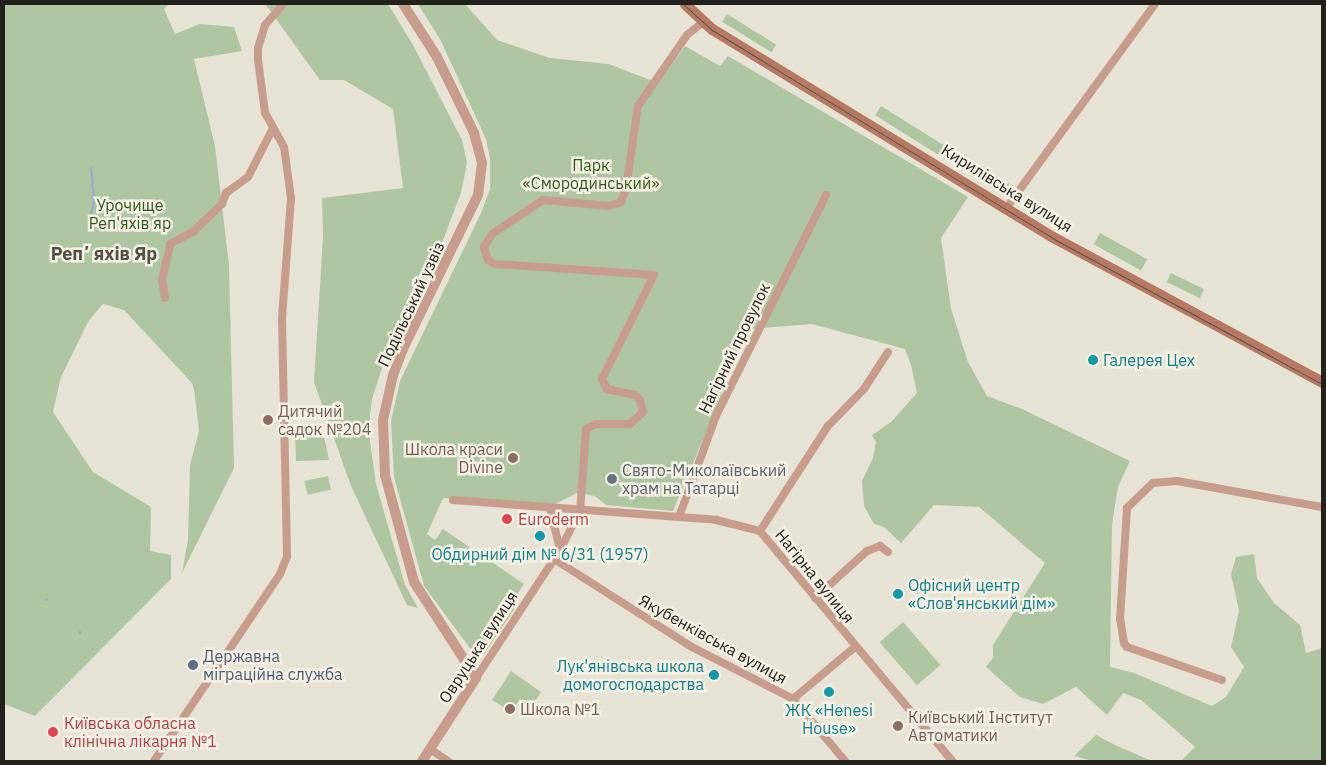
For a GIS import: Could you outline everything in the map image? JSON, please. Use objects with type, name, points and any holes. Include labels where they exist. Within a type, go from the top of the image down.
[{"type":"main road","name":"Кирилівська вулиця","points":[[685,4],[702,22],[1053,237],[1322,382]]},
{"type":"street","points":[[154,761],[285,564],[288,548],[282,337],[291,198],[284,147],[272,130],[262,99],[258,48],[265,26],[283,4]]},
{"type":"street","name":"Подільський узвіз","points":[[403,4],[437,57],[474,133],[482,163],[478,195],[472,211],[393,375],[383,420],[383,460],[394,514],[414,582],[476,678]]},
{"type":"street","points":[[1007,208],[1155,4]]},
{"type":"street","points":[[580,511],[586,430],[596,424],[630,424],[643,412],[640,400],[635,395],[607,389],[602,379],[654,275],[495,264],[488,260],[484,247],[492,234],[543,200],[608,206],[621,202],[626,190],[638,106],[687,36],[702,22]]},
{"type":"street","points":[[165,298],[162,280],[170,244],[194,231],[222,204],[226,193],[248,176],[272,130]]},
{"type":"street","name":"Нагірний провулок","points":[[680,517],[719,408],[826,195]]},
{"type":"street","points":[[760,531],[828,426],[864,389],[888,352]]},
{"type":"street","points":[[1222,680],[1127,647],[1124,643],[1120,619],[1127,508],[1153,483],[1177,481],[1322,507]]},
{"type":"street","name":"Нагірна вулиця","points":[[453,500],[734,522],[760,531],[952,761]]},
{"type":"street","points":[[550,508],[560,550]]},
{"type":"street","name":"Овруцька вулиця","points":[[422,761],[560,550],[580,511]]},
{"type":"street","points":[[815,598],[868,551],[880,546],[888,552]]},
{"type":"street","name":"Якубенківська вулиця","points":[[554,559],[690,646],[793,699],[855,647]]},
{"type":"street","points":[[793,699],[845,761]]},
{"type":"street","points":[[430,749],[448,761]]},
{"type":"green space","name":"Урочище Реп'яхів яр","points":[[4,4],[169,4],[164,9],[175,34],[200,24],[234,27],[242,51],[194,59],[215,146],[229,265],[234,468],[182,573],[188,540],[190,465],[199,431],[194,389],[192,383],[124,310],[103,304],[89,320],[61,377],[53,412],[93,472],[151,507],[150,551],[171,555],[171,579],[35,716],[4,704]]},
{"type":"green space","points":[[255,4],[388,4],[413,45],[462,140],[467,163],[461,193],[443,240],[390,343],[372,399],[370,415],[370,441],[376,484],[405,585],[418,608],[407,605],[351,486],[314,382],[323,237],[322,198],[403,188],[393,109],[344,80],[320,80],[266,5]]},
{"type":"green space","name":"Парк «Смородинський»","points":[[418,4],[465,4],[497,40],[550,58],[609,64],[658,83],[685,46],[720,66],[728,56],[968,197],[941,238],[951,309],[968,362],[987,396],[1022,409],[1130,461],[1118,487],[1112,524],[1110,667],[1134,673],[1212,706],[1226,697],[1244,667],[1231,647],[1239,611],[1231,574],[1236,557],[1254,554],[1257,578],[1274,603],[1300,625],[1306,653],[1322,648],[1322,761],[1181,761],[1195,747],[1141,700],[1123,693],[1107,715],[1076,687],[1043,704],[1020,697],[986,667],[993,658],[993,645],[1045,563],[979,507],[934,505],[901,543],[884,527],[874,524],[864,506],[862,481],[873,458],[876,442],[872,435],[891,422],[917,393],[911,365],[905,349],[812,324],[748,329],[729,366],[721,397],[673,511],[606,505],[595,496],[577,493],[553,505],[443,498],[427,534],[435,540],[443,529],[524,584],[510,605],[515,608],[484,654],[475,655],[424,586],[394,477],[391,421],[400,381],[481,213],[490,189],[490,159],[486,139],[441,41]]},
{"type":"green space","points":[[727,14],[776,45],[771,52],[722,22]]},
{"type":"green space","points":[[881,106],[978,166],[972,176],[875,115]]},
{"type":"green space","points":[[992,174],[1013,186],[1008,193],[1003,194],[989,185]]},
{"type":"green space","points":[[1100,233],[1147,259],[1141,271],[1094,244]]},
{"type":"green space","points":[[1171,273],[1204,289],[1200,298],[1167,282]]},
{"type":"green space","points":[[323,432],[329,460],[296,461],[295,433]]},
{"type":"green space","points":[[328,476],[331,490],[307,495],[305,481]]},
{"type":"green space","points":[[903,622],[940,665],[917,685],[880,642]]},
{"type":"green space","points":[[511,671],[541,692],[532,706],[520,699],[511,712],[492,700]]},
{"type":"green space","points":[[1096,735],[1152,761],[1092,761],[1074,756]]},
{"type":"waterway","points":[[88,229],[94,201],[91,168]]},
{"type":"tram line","points":[[683,4],[712,30],[1054,239],[1322,384]]},
{"type":"place","name":"Галерея Цех","points":[[1093,360]]},
{"type":"place","name":"Дитячий садок №204","points":[[268,420]]},
{"type":"place","name":"Школа краси Divine","points":[[513,458]]},
{"type":"place","name":"Свято-Миколаївський храм на Татарці","points":[[612,479]]},
{"type":"place","name":"Euroderm","points":[[507,519]]},
{"type":"place","name":"Обдирний дім № 6/31 (1957)","points":[[540,536]]},
{"type":"place","name":"Офісний центр «Слов'янський дім»","points":[[898,594]]},
{"type":"place","name":"Державна міграційна служба","points":[[193,665]]},
{"type":"place","name":"Лук'янівська школа домогосподарства","points":[[714,675]]},
{"type":"place","name":"ЖК «Henesi House»","points":[[829,692]]},
{"type":"place","name":"Школа №1","points":[[510,709]]},
{"type":"place","name":"Київський Інститут Автоматики","points":[[898,726]]},
{"type":"place","name":"Київська обласна клінічна лікарня №1","points":[[53,732]]},
{"type":"district","name":"Репʼяхів Яр","points":[[104,254]]}]
